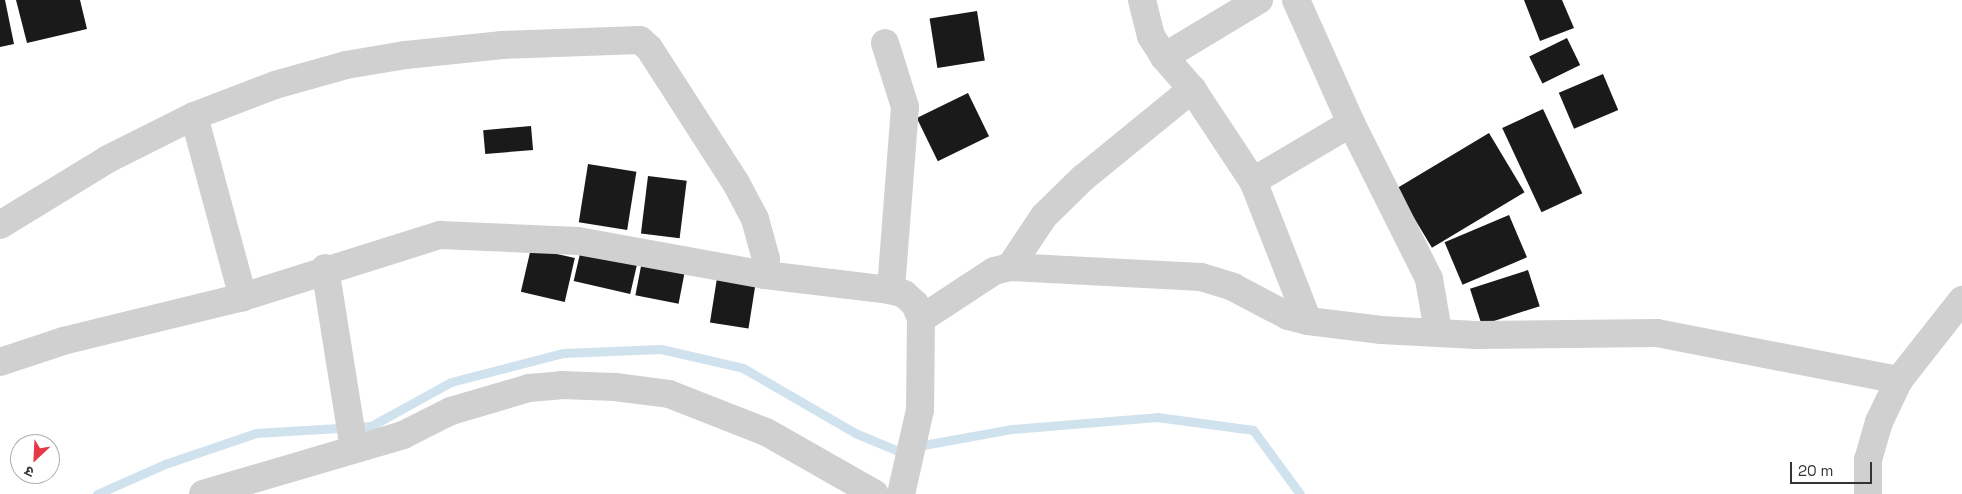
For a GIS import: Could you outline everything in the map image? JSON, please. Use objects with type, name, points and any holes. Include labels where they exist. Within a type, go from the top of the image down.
[{"type":"street","points":[[1142,0],[1151,36],[1164,57],[1192,89],[1252,181],[1308,321]]},
{"type":"street","points":[[1164,57],[1259,0]]},
{"type":"street","points":[[1296,0],[1351,122],[1429,279],[1438,331]]},
{"type":"street","points":[[0,225],[108,159],[194,116],[275,85],[346,65],[502,45],[640,40],[649,48],[736,183],[755,219],[766,259],[765,275]]},
{"type":"street","points":[[885,43],[905,107],[905,129],[891,290]]},
{"type":"street","points":[[1010,267],[1044,216],[1070,191],[1192,89]]},
{"type":"street","points":[[194,116],[243,297]]},
{"type":"street","points":[[1252,181],[1351,122]]},
{"type":"street","points":[[0,362],[63,341],[243,297],[325,268],[440,235],[578,241],[765,275],[891,290],[904,294],[915,304],[921,320],[920,410],[902,487]]},
{"type":"street","points":[[921,320],[994,271],[1010,267],[1200,277],[1233,287],[1288,316],[1308,321],[1381,330],[1438,331],[1476,335],[1657,333],[1898,380]]},
{"type":"street","points":[[325,268],[351,429]]},
{"type":"street","points":[[1868,494],[1868,460],[1879,422],[1898,380],[1962,300]]},
{"type":"street","points":[[203,494],[351,429],[403,434],[452,411],[529,388],[561,385],[615,387],[669,394],[766,432],[875,494]]},
{"type":"building","points":[[0,0],[5,0],[14,44],[0,47]]},
{"type":"building","points":[[16,0],[80,0],[87,29],[27,43]]},
{"type":"building","points":[[1524,0],[1562,0],[1574,28],[1540,41]]},
{"type":"building","points":[[977,11],[985,60],[937,68],[930,19]]},
{"type":"building","points":[[1567,38],[1580,65],[1542,83],[1529,56]]},
{"type":"building","points":[[1603,74],[1618,110],[1574,129],[1559,93]]},
{"type":"building","points":[[968,93],[989,136],[938,161],[917,118]]},
{"type":"building","points":[[1543,109],[1582,193],[1542,212],[1502,128]]},
{"type":"building","points":[[531,126],[533,150],[485,154],[483,130]]},
{"type":"building","points":[[1489,133],[1525,192],[1432,248],[1396,189]]},
{"type":"building","points":[[588,164],[636,172],[627,230],[579,222]]},
{"type":"building","points":[[648,176],[687,181],[680,238],[641,234]]},
{"type":"building","points":[[1509,215],[1527,257],[1463,285],[1445,242]]},
{"type":"building","points":[[582,245],[639,258],[630,294],[574,281]]},
{"type":"building","points":[[531,248],[575,258],[565,302],[521,292]]},
{"type":"building","points":[[643,256],[686,264],[679,304],[635,295]]},
{"type":"building","points":[[1528,270],[1540,306],[1482,325],[1470,289]]},
{"type":"building","points":[[717,278],[756,284],[748,329],[710,322]]},
{"type":"waterway","points":[[97,494],[165,464],[256,433],[371,426],[451,382],[563,353],[661,349],[743,368],[855,433],[896,450],[1012,429],[1157,417],[1253,430],[1300,494]]}]
